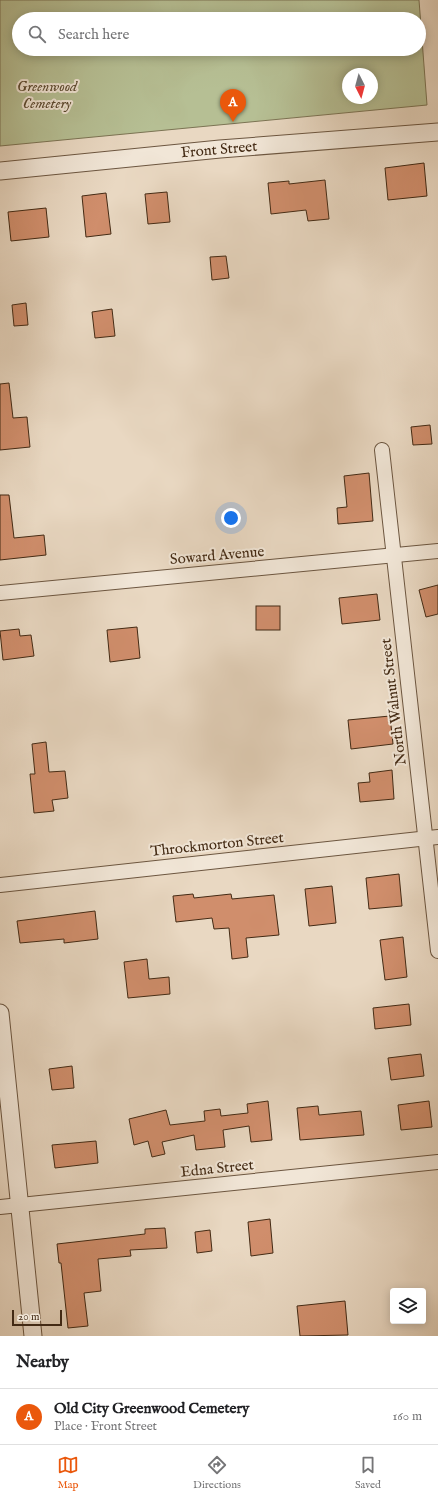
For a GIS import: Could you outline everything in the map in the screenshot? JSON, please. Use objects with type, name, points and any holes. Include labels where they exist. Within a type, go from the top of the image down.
[{"type":"street","name":"Front Street","points":[[0,171],[220,149],[438,132]]},
{"type":"street","name":"North Walnut Street","points":[[382,450],[393,555],[432,837],[438,951]]},
{"type":"street","name":"Soward Avenue","points":[[0,592],[438,551]]},
{"type":"street","name":"Throckmorton Street","points":[[0,885],[432,837]]},
{"type":"street","points":[[0,1014],[33,1336]]},
{"type":"street","name":"Edna Street","points":[[0,1208],[438,1162]]},
{"type":"green space","name":"Greenwood Cemetery","points":[[0,0],[419,0],[420,12],[12,12],[12,56],[423,56],[427,105],[0,146]]},
{"type":"building","points":[[424,163],[427,196],[388,200],[385,168]]},
{"type":"building","points":[[325,180],[329,219],[308,221],[306,210],[271,214],[268,183],[289,181],[289,184]]},
{"type":"building","points":[[167,192],[170,222],[148,224],[145,194]]},
{"type":"building","points":[[106,193],[111,234],[86,237],[82,196]]},
{"type":"building","points":[[46,208],[49,237],[11,241],[8,212]]},
{"type":"building","points":[[226,256],[229,278],[212,280],[210,257]]},
{"type":"building","points":[[26,303],[28,325],[14,326],[12,305]]},
{"type":"building","points":[[112,309],[115,336],[95,338],[92,312]]},
{"type":"building","points":[[9,383],[13,418],[27,417],[30,447],[0,450],[0,384]]},
{"type":"building","points":[[430,425],[432,444],[413,445],[411,427]]},
{"type":"building","points":[[369,473],[373,521],[338,524],[337,508],[347,507],[344,476]]},
{"type":"building","points":[[0,495],[9,495],[14,538],[44,535],[46,555],[0,560]]},
{"type":"building","points":[[438,585],[438,614],[426,617],[419,590]]},
{"type":"building","points":[[377,594],[380,620],[342,624],[339,598]]},
{"type":"building","points":[[256,606],[280,606],[280,630],[256,630]]},
{"type":"building","points":[[137,627],[140,658],[110,662],[107,630]]},
{"type":"building","points":[[19,629],[20,636],[31,635],[34,656],[3,660],[0,631]]},
{"type":"building","points":[[390,716],[393,744],[351,749],[348,720]]},
{"type":"building","points":[[46,742],[49,772],[65,771],[68,798],[52,800],[54,811],[34,813],[30,774],[35,774],[32,744]]},
{"type":"building","points":[[392,770],[394,799],[360,802],[358,783],[370,782],[369,773]]},
{"type":"building","points":[[399,874],[402,906],[369,909],[366,878]]},
{"type":"building","points":[[332,886],[336,923],[309,926],[305,889]]},
{"type":"building","points":[[193,894],[194,898],[231,894],[232,899],[274,895],[279,935],[246,938],[248,957],[232,959],[229,928],[214,929],[212,918],[176,922],[173,896]]},
{"type":"building","points":[[95,911],[98,939],[64,943],[64,939],[20,943],[17,921]]},
{"type":"building","points":[[403,937],[407,977],[385,980],[380,940]]},
{"type":"building","points":[[147,959],[149,979],[169,977],[170,994],[128,998],[124,962]]},
{"type":"building","points":[[409,1004],[411,1025],[375,1029],[373,1008]]},
{"type":"building","points":[[421,1054],[424,1076],[391,1080],[388,1058]]},
{"type":"building","points":[[72,1066],[74,1088],[52,1090],[49,1069]]},
{"type":"building","points":[[268,1101],[272,1140],[251,1142],[249,1126],[223,1130],[225,1147],[196,1150],[194,1135],[162,1142],[165,1154],[152,1157],[148,1141],[134,1145],[129,1119],[166,1110],[170,1125],[205,1121],[204,1111],[220,1109],[221,1116],[248,1113],[247,1104]]},
{"type":"building","points":[[429,1101],[432,1127],[401,1130],[398,1105]]},
{"type":"building","points":[[318,1106],[319,1115],[361,1111],[364,1135],[300,1140],[297,1108]]},
{"type":"building","points":[[96,1141],[98,1163],[55,1168],[52,1145]]},
{"type":"building","points":[[270,1219],[273,1253],[251,1256],[248,1222]]},
{"type":"building","points":[[165,1228],[167,1248],[130,1250],[131,1256],[98,1259],[101,1291],[84,1293],[88,1326],[68,1328],[61,1263],[59,1263],[57,1244],[145,1234],[145,1229]]},
{"type":"building","points":[[210,1230],[212,1251],[197,1253],[195,1232]]},
{"type":"building","points":[[345,1301],[348,1335],[300,1336],[297,1306]]},
{"type":"place","name":"Old City Greenwood Cemetery","points":[[233,122]]}]
